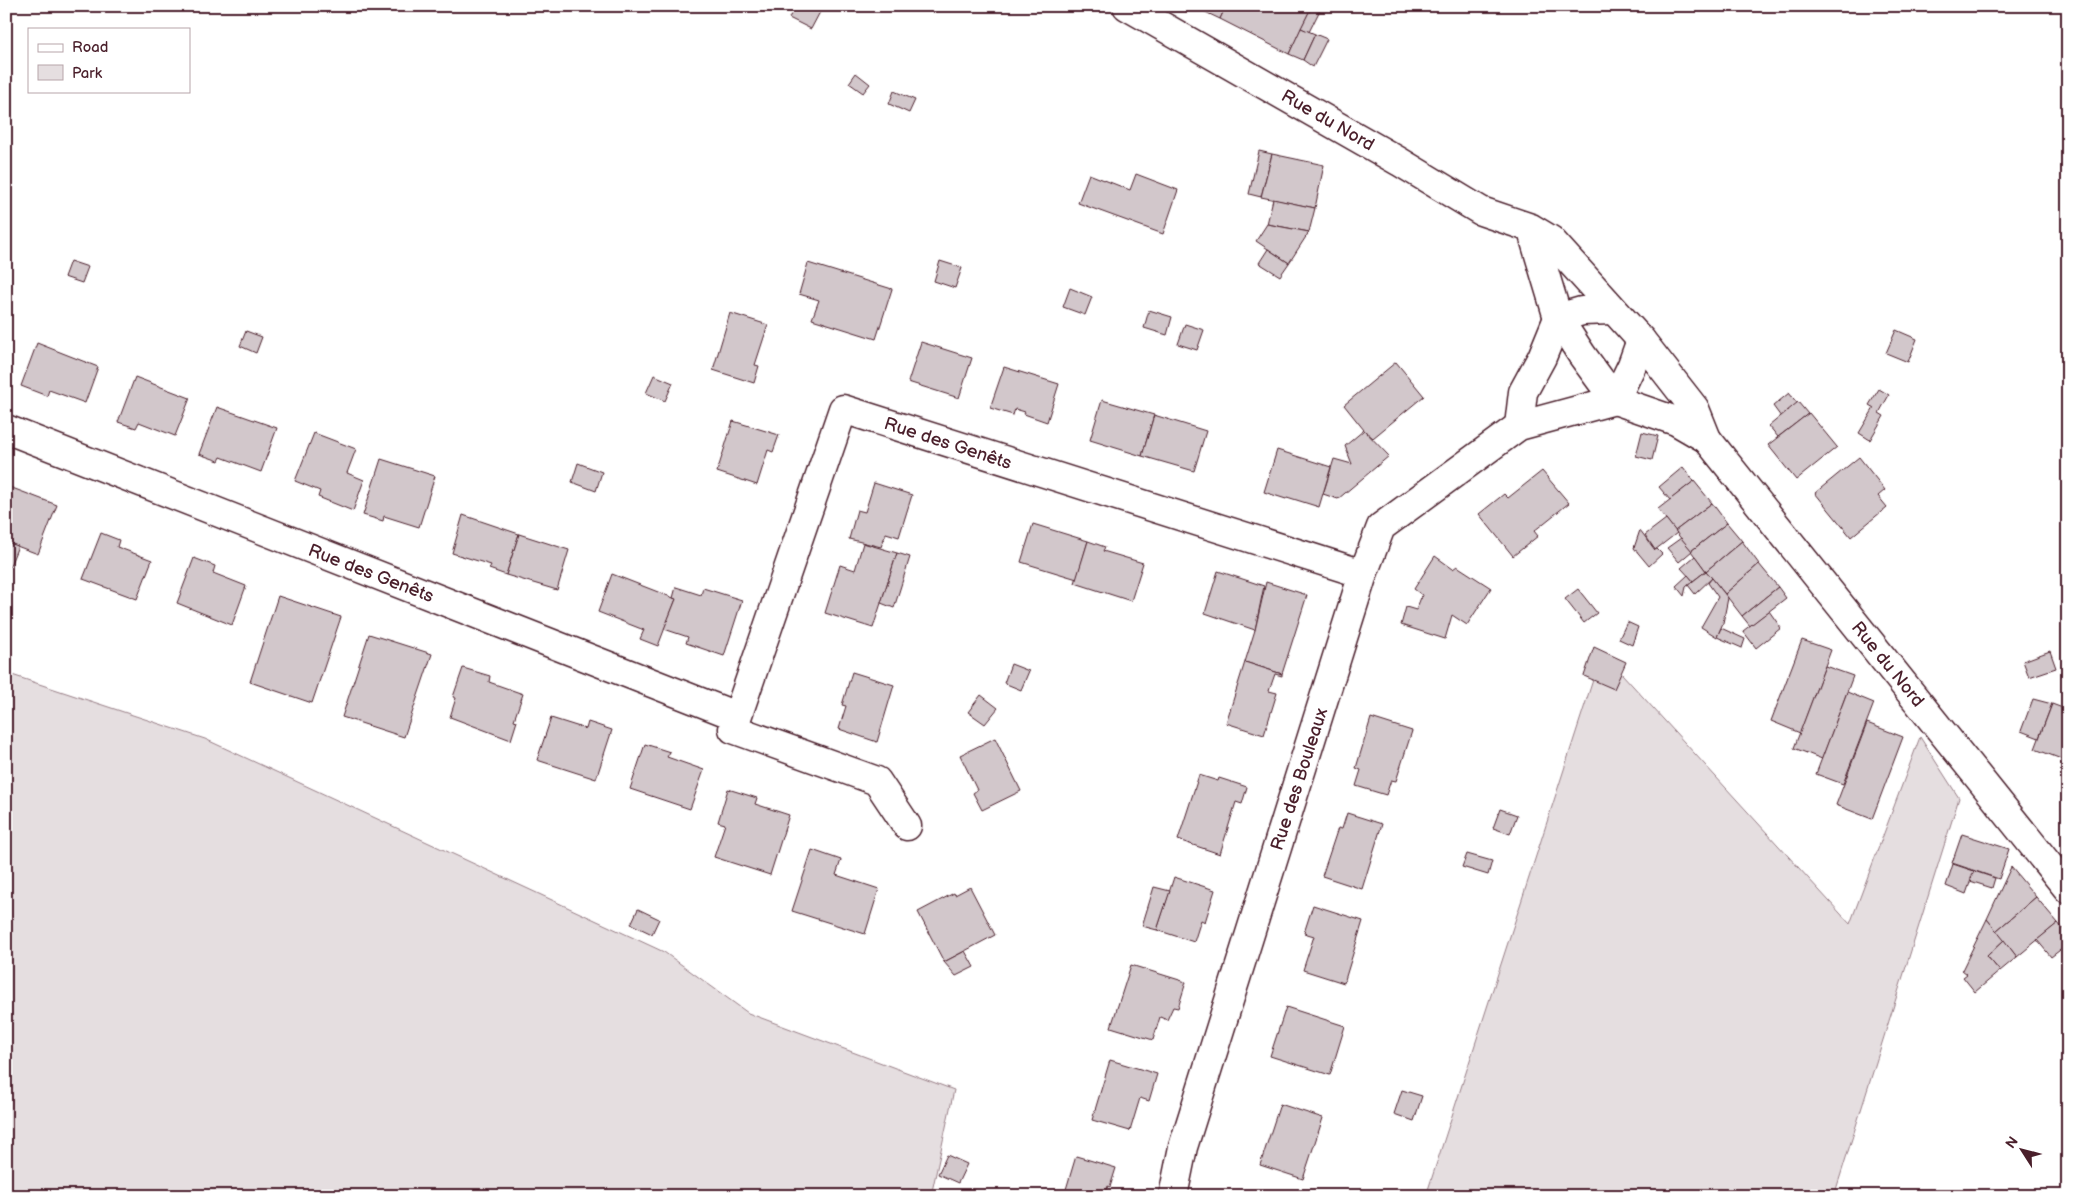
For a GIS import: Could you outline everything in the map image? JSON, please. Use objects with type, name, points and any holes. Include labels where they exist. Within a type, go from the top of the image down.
[{"type":"street","name":"Rue du Nord","points":[[1127,6],[1400,162],[1481,211],[1531,228],[1551,240],[1641,340],[1694,409],[1707,439],[2068,889]]},
{"type":"street","points":[[1531,228],[1558,318],[1615,400],[1632,365],[1641,340]]},
{"type":"street","points":[[1519,426],[1523,392],[1542,357],[1558,318],[1582,310],[1613,310]]},
{"type":"street","name":"Rue du Nord","points":[[1615,400],[1676,422],[1707,439]]},
{"type":"street","name":"Rue des Bouleaux","points":[[1173,1196],[1183,1147],[1363,574],[1381,528],[1519,426],[1615,400]]},
{"type":"street","name":"Rue des Genêts","points":[[6,429],[736,716],[843,409],[1363,574]]},
{"type":"street","points":[[736,716],[733,729],[877,781],[907,826]]},
{"type":"green space","points":[[1602,652],[1850,924],[1920,737],[1959,798],[1834,1196],[1426,1196]]},
{"type":"green space","points":[[6,673],[205,739],[664,952],[748,1013],[954,1090],[931,1196],[6,1196]]},
{"type":"building","points":[[795,6],[808,6],[820,12],[811,29],[789,18]]},
{"type":"building","points":[[1203,6],[1226,6],[1220,19],[1201,10]]},
{"type":"building","points":[[1226,6],[1312,6],[1289,54],[1220,19]]},
{"type":"building","points":[[1312,6],[1322,6],[1309,32],[1301,28]]},
{"type":"building","points":[[1301,28],[1315,34],[1303,60],[1289,54]]},
{"type":"building","points":[[1315,34],[1327,39],[1313,67],[1303,60]]},
{"type":"building","points":[[856,73],[870,84],[863,93],[849,83]]},
{"type":"building","points":[[894,91],[915,100],[909,113],[889,104]]},
{"type":"building","points":[[1259,151],[1272,154],[1261,197],[1249,194]]},
{"type":"building","points":[[1272,154],[1324,165],[1315,208],[1261,197]]},
{"type":"building","points":[[1089,174],[1130,190],[1136,174],[1178,190],[1163,234],[1078,203]]},
{"type":"building","points":[[1273,199],[1315,208],[1309,232],[1267,224]]},
{"type":"building","points":[[1267,224],[1309,232],[1289,263],[1256,241]]},
{"type":"building","points":[[1268,249],[1289,263],[1280,276],[1259,263]]},
{"type":"building","points":[[70,261],[88,267],[82,283],[64,277]]},
{"type":"building","points":[[940,261],[962,268],[955,288],[934,281]]},
{"type":"building","points":[[808,263],[892,289],[876,339],[812,319],[819,300],[799,294]]},
{"type":"building","points":[[1070,288],[1092,297],[1085,315],[1063,307]]},
{"type":"building","points":[[1149,310],[1172,317],[1167,335],[1144,328]]},
{"type":"building","points":[[730,313],[768,325],[755,365],[759,366],[754,383],[713,370]]},
{"type":"building","points":[[1185,324],[1204,330],[1197,350],[1178,344]]},
{"type":"building","points":[[1896,330],[1917,339],[1908,362],[1886,353]]},
{"type":"building","points":[[246,331],[262,337],[256,353],[240,346]]},
{"type":"building","points":[[921,342],[972,358],[959,398],[908,382]]},
{"type":"building","points":[[37,343],[98,367],[85,403],[49,390],[47,396],[21,386]]},
{"type":"building","points":[[1396,362],[1424,396],[1373,438],[1344,405]]},
{"type":"building","points":[[1004,367],[1059,384],[1047,422],[1015,409],[1013,415],[990,408]]},
{"type":"building","points":[[654,375],[673,383],[665,401],[646,393]]},
{"type":"building","points":[[135,377],[190,398],[175,436],[139,422],[136,428],[118,422]]},
{"type":"building","points":[[1879,389],[1889,395],[1879,413],[1884,416],[1870,440],[1859,433],[1874,408],[1869,405]]},
{"type":"building","points":[[1789,393],[1798,404],[1781,417],[1773,406]]},
{"type":"building","points":[[1102,400],[1154,415],[1142,456],[1090,440]]},
{"type":"building","points":[[1798,402],[1808,414],[1778,437],[1769,426]]},
{"type":"building","points":[[217,407],[277,428],[261,472],[221,457],[219,461],[199,454]]},
{"type":"building","points":[[1809,413],[1837,447],[1796,480],[1768,445]]},
{"type":"building","points":[[1154,415],[1206,431],[1194,471],[1142,456]]},
{"type":"building","points":[[733,421],[779,435],[773,452],[768,450],[757,485],[717,472]]},
{"type":"building","points":[[1364,430],[1389,456],[1338,499],[1323,494],[1334,459],[1352,464],[1345,446]]},
{"type":"building","points":[[1642,432],[1658,436],[1652,460],[1636,456]]},
{"type":"building","points":[[314,433],[356,449],[347,473],[364,480],[353,511],[318,497],[320,491],[295,481]]},
{"type":"building","points":[[1277,450],[1331,467],[1319,507],[1264,492]]},
{"type":"building","points":[[1859,457],[1885,490],[1878,496],[1887,507],[1851,537],[1815,493]]},
{"type":"building","points":[[381,459],[435,476],[419,527],[384,516],[383,521],[363,515]]},
{"type":"building","points":[[578,463],[602,472],[596,491],[572,482]]},
{"type":"building","points":[[1683,467],[1694,481],[1670,500],[1659,487]]},
{"type":"building","points":[[1542,471],[1569,503],[1534,531],[1538,536],[1513,556],[1479,514],[1504,494],[1508,498]]},
{"type":"building","points":[[1694,481],[1712,503],[1675,531],[1658,509]]},
{"type":"building","points":[[874,483],[912,495],[899,537],[886,533],[881,547],[849,539],[857,510],[865,512]]},
{"type":"building","points":[[7,486],[57,505],[38,554],[6,542]]},
{"type":"building","points":[[1712,503],[1727,523],[1691,551],[1675,531]]},
{"type":"building","points":[[463,515],[519,534],[506,575],[489,569],[491,565],[452,553]]},
{"type":"building","points":[[1666,519],[1677,533],[1655,550],[1645,535]]},
{"type":"building","points":[[1727,523],[1742,541],[1706,571],[1691,551]]},
{"type":"building","points":[[1033,524],[1088,541],[1077,579],[1021,562]]},
{"type":"building","points":[[1640,530],[1655,550],[1657,549],[1662,554],[1649,566],[1634,548]]},
{"type":"building","points":[[101,533],[119,540],[117,547],[152,560],[137,599],[83,579]]},
{"type":"building","points":[[519,534],[569,550],[557,590],[506,575]]},
{"type":"building","points":[[1681,538],[1692,551],[1679,562],[1667,548]]},
{"type":"building","points":[[1088,541],[1105,547],[1103,551],[1143,563],[1131,601],[1075,583]]},
{"type":"building","points":[[1742,541],[1759,564],[1725,594],[1706,571]]},
{"type":"building","points":[[6,542],[18,546],[9,568],[6,567]]},
{"type":"building","points":[[863,543],[897,553],[873,628],[825,613],[840,565],[855,570]]},
{"type":"building","points":[[897,553],[910,557],[894,608],[881,603]]},
{"type":"building","points":[[1435,556],[1453,569],[1457,566],[1491,588],[1467,625],[1452,615],[1445,639],[1401,625],[1406,607],[1416,610],[1422,595],[1414,589]]},
{"type":"building","points":[[1695,556],[1706,571],[1693,581],[1681,568]]},
{"type":"building","points":[[194,558],[215,566],[213,573],[246,586],[232,625],[177,603]]},
{"type":"building","points":[[1759,564],[1778,587],[1742,616],[1725,594]]},
{"type":"building","points":[[1218,571],[1264,586],[1255,630],[1205,613]]},
{"type":"building","points":[[1706,571],[1712,578],[1695,594],[1688,585]]},
{"type":"building","points":[[612,574],[676,599],[658,646],[640,639],[644,630],[598,612]]},
{"type":"building","points":[[1688,575],[1693,581],[1686,587],[1684,596],[1676,586]]},
{"type":"building","points":[[1712,578],[1728,598],[1723,623],[1717,637],[1701,627],[1718,597],[1708,583]]},
{"type":"building","points":[[1266,582],[1307,595],[1282,674],[1245,662],[1255,630]]},
{"type":"building","points":[[676,587],[701,595],[703,588],[742,600],[724,656],[686,643],[688,637],[664,629],[676,599],[673,598]]},
{"type":"building","points":[[1778,587],[1786,598],[1750,626],[1742,616]]},
{"type":"building","points":[[1578,589],[1597,613],[1584,623],[1565,599]]},
{"type":"building","points":[[278,596],[341,617],[312,703],[250,682]]},
{"type":"building","points":[[1769,611],[1781,628],[1756,648],[1743,631]]},
{"type":"building","points":[[1627,622],[1638,627],[1632,645],[1619,639]]},
{"type":"building","points":[[1721,628],[1745,639],[1742,648],[1717,637]]},
{"type":"building","points":[[369,634],[432,654],[404,737],[342,717]]},
{"type":"building","points":[[1802,640],[1831,650],[1800,733],[1771,721]]},
{"type":"building","points":[[1594,647],[1626,662],[1614,689],[1584,676]]},
{"type":"building","points":[[2050,651],[2056,668],[2029,677],[2023,661]]},
{"type":"building","points":[[1245,662],[1282,674],[1282,676],[1275,674],[1269,691],[1277,693],[1264,735],[1226,723]]},
{"type":"building","points":[[1011,664],[1029,671],[1021,690],[1004,683]]},
{"type":"building","points":[[1825,666],[1853,676],[1822,759],[1794,748]]},
{"type":"building","points":[[463,668],[490,676],[489,682],[523,694],[514,720],[517,721],[511,740],[450,717],[456,698],[453,697]]},
{"type":"building","points":[[852,672],[894,685],[877,742],[839,729],[846,706],[842,705]]},
{"type":"building","points":[[1847,692],[1874,703],[1843,784],[1816,774]]},
{"type":"building","points":[[981,695],[998,708],[985,724],[968,712]]},
{"type":"building","points":[[2033,699],[2052,704],[2039,738],[2021,731]]},
{"type":"building","points":[[2052,704],[2068,710],[2068,756],[2064,760],[2035,749]]},
{"type":"building","points":[[551,718],[586,729],[588,722],[612,730],[596,779],[537,760]]},
{"type":"building","points":[[1371,718],[1412,731],[1396,781],[1391,780],[1386,795],[1356,786],[1361,770],[1356,768]]},
{"type":"building","points":[[1867,723],[1903,737],[1872,819],[1836,805]]},
{"type":"building","points":[[995,738],[1021,791],[982,810],[973,793],[977,790],[960,755]]},
{"type":"building","points":[[645,744],[670,752],[667,757],[704,770],[690,809],[630,789]]},
{"type":"building","points":[[1199,775],[1218,781],[1219,778],[1247,787],[1242,804],[1236,802],[1220,854],[1178,840]]},
{"type":"building","points":[[728,789],[757,798],[755,804],[789,815],[770,875],[714,857],[725,824],[718,822]]},
{"type":"building","points":[[1500,809],[1517,815],[1510,834],[1493,828]]},
{"type":"building","points":[[1347,813],[1382,824],[1362,889],[1322,876],[1338,828],[1342,829]]},
{"type":"building","points":[[1962,834],[2009,849],[1999,879],[1952,863]]},
{"type":"building","points":[[812,850],[841,860],[836,875],[879,889],[865,934],[792,911]]},
{"type":"building","points":[[1467,854],[1492,861],[1488,875],[1462,867]]},
{"type":"building","points":[[1953,864],[1974,871],[1966,894],[1946,886]]},
{"type":"building","points":[[2011,867],[2036,897],[1996,931],[1987,919]]},
{"type":"building","points":[[1974,871],[1995,878],[1992,888],[1970,881]]},
{"type":"building","points":[[1174,877],[1215,890],[1205,922],[1201,920],[1194,942],[1157,930]]},
{"type":"building","points":[[970,887],[995,935],[944,962],[918,912],[954,893],[955,895]]},
{"type":"building","points":[[1154,887],[1170,891],[1157,930],[1142,926]]},
{"type":"building","points":[[2036,897],[2058,923],[2017,957],[1996,931]]},
{"type":"building","points":[[1313,905],[1363,921],[1344,983],[1303,970],[1314,936],[1304,933]]},
{"type":"building","points":[[638,909],[659,919],[652,934],[631,924]]},
{"type":"building","points":[[1987,919],[2004,940],[1987,956],[2000,971],[1975,992],[1963,977],[1967,974],[1962,970]]},
{"type":"building","points":[[2058,923],[2068,935],[2068,944],[2051,957],[2037,940]]},
{"type":"building","points":[[2004,940],[2017,957],[2000,971],[1987,956]]},
{"type":"building","points":[[965,951],[974,967],[956,976],[944,962]]},
{"type":"building","points":[[1131,965],[1186,982],[1178,1008],[1173,1007],[1167,1020],[1160,1017],[1153,1040],[1111,1027]]},
{"type":"building","points":[[1286,1007],[1345,1026],[1330,1075],[1270,1056]]},
{"type":"building","points":[[1110,1060],[1157,1074],[1149,1101],[1140,1098],[1130,1131],[1092,1120]]},
{"type":"building","points":[[1402,1090],[1422,1096],[1414,1121],[1394,1114]]},
{"type":"building","points":[[1280,1104],[1323,1118],[1303,1179],[1260,1165]]},
{"type":"building","points":[[947,1155],[967,1164],[958,1183],[938,1174]]},
{"type":"building","points":[[1076,1156],[1116,1168],[1105,1196],[1064,1196]]}]
